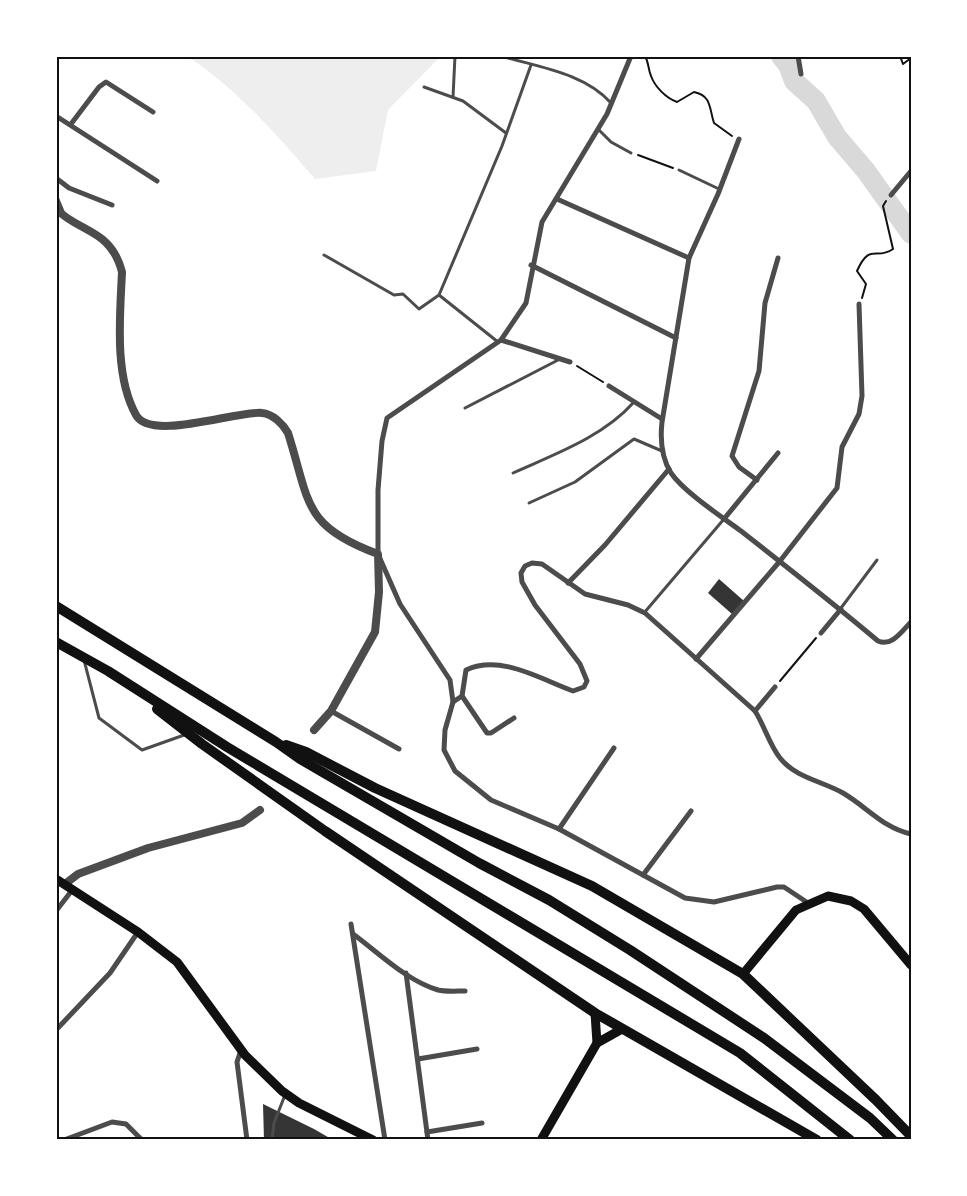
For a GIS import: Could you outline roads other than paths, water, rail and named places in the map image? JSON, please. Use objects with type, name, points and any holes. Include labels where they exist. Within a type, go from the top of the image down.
[{"type":"highway","points":[[56,606],[276,742],[300,759],[548,900],[630,950],[764,1038],[870,1118],[893,1140]]},
{"type":"highway","points":[[56,642],[108,671],[227,747],[740,1053],[850,1140]]},
{"type":"highway","points":[[108,671],[189,734],[325,831],[595,1013],[817,1140]]},
{"type":"highway","points":[[276,742],[306,752],[376,788],[592,886],[743,974],[876,1100],[911,1136]]},
{"type":"main road","points":[[56,879],[138,932],[177,962],[241,1049],[265,1076],[286,1094],[298,1103],[373,1140]]},
{"type":"main road","points":[[743,974],[796,910],[808,903],[828,896],[844,898],[858,904],[911,966]]},
{"type":"main road","points":[[595,1013],[597,1043]]},
{"type":"main road","points":[[540,1140],[597,1043],[622,1029]]},
{"type":"street","points":[[314,730],[331,711],[375,632],[379,592],[378,490],[382,440],[387,418],[499,341],[526,303],[542,222],[598,129],[611,104],[631,56]]},
{"type":"street","points":[[798,56],[801,74]]},
{"type":"street","points":[[71,124],[99,87],[106,82],[153,112]]},
{"type":"street","points":[[56,116],[156,181]]},
{"type":"street","points":[[739,139],[720,189],[689,258],[662,419],[660,443],[662,451],[669,469],[682,484],[878,641],[882,643],[893,640],[911,622]]},
{"type":"street","points":[[890,195],[911,171]]},
{"type":"street","points":[[56,178],[69,188],[112,205]]},
{"type":"street","points":[[56,197],[59,211],[98,236],[113,252],[120,265],[122,272],[120,351],[127,390],[137,418],[142,421],[174,425],[260,413],[274,418],[288,433],[306,496],[324,526],[338,536],[378,554],[400,604],[450,680],[453,702],[445,730],[444,750],[455,771],[491,800],[559,829],[685,898],[714,902],[784,887],[808,903]]},
{"type":"street","points":[[557,199],[689,258]]},
{"type":"street","points":[[757,480],[739,467],[732,456],[760,371],[765,303],[778,258]]},
{"type":"street","points":[[532,266],[676,338]]},
{"type":"street","points":[[696,659],[780,562],[837,488],[842,447],[859,414],[862,396],[859,304]]},
{"type":"street","points":[[499,341],[570,362]]},
{"type":"street","points":[[609,386],[662,419]]},
{"type":"street","points":[[724,519],[778,453]]},
{"type":"street","points":[[568,583],[605,545],[669,469]]},
{"type":"street","points":[[514,718],[492,733],[487,733],[462,696],[466,670],[478,665],[515,668],[573,691],[584,688],[587,681],[580,664],[535,605],[522,582],[521,573],[525,566],[532,563],[542,564],[585,594],[628,605],[644,612],[755,711],[765,726],[779,757],[790,768],[843,793],[871,815],[898,832],[911,834]]},
{"type":"street","points":[[820,633],[840,609]]},
{"type":"street","points":[[755,711],[775,687]]},
{"type":"street","points":[[453,702],[462,696]]},
{"type":"street","points":[[331,711],[399,748]]},
{"type":"street","points":[[559,829],[614,748]]},
{"type":"street","points":[[56,911],[78,874],[148,848],[242,823],[260,810]]},
{"type":"street","points":[[643,875],[691,811]]},
{"type":"street","points":[[351,924],[386,1140]]},
{"type":"street","points":[[56,1030],[110,973],[138,932]]},
{"type":"street","points":[[353,934],[406,973],[440,990],[466,991]]},
{"type":"street","points":[[406,973],[428,1140]]},
{"type":"street","points":[[241,1049],[237,1062],[247,1140]]},
{"type":"street","points":[[418,1059],[477,1049]]},
{"type":"street","points":[[64,1140],[112,1122],[126,1124],[142,1140]]},
{"type":"street","points":[[427,1132],[482,1123]]},
{"type":"lane","points":[[453,98],[455,56]]},
{"type":"lane","points":[[500,56],[580,80],[602,93],[611,104]]},
{"type":"lane","points":[[324,255],[394,295],[403,294],[420,309],[439,295],[506,133],[531,65]]},
{"type":"lane","points":[[424,88],[463,101],[506,133]]},
{"type":"lane","points":[[598,129],[610,142],[631,153]]},
{"type":"lane","points":[[679,170],[720,189]]},
{"type":"lane","points":[[439,295],[499,341]]},
{"type":"lane","points":[[465,408],[561,358]]},
{"type":"lane","points":[[513,473],[604,429],[621,416],[634,402]]},
{"type":"lane","points":[[529,503],[575,482],[634,439],[662,451]]},
{"type":"lane","points":[[644,612],[724,519]]},
{"type":"lane","points":[[840,609],[877,560]]},
{"type":"lane","points":[[84,657],[99,718],[142,750],[189,734]]},
{"type":"lane","points":[[272,1140],[274,1123],[286,1094]]},
{"type":"waterway","points":[[781,56],[788,65],[794,81],[816,101],[837,137],[866,171],[911,234]]}]
